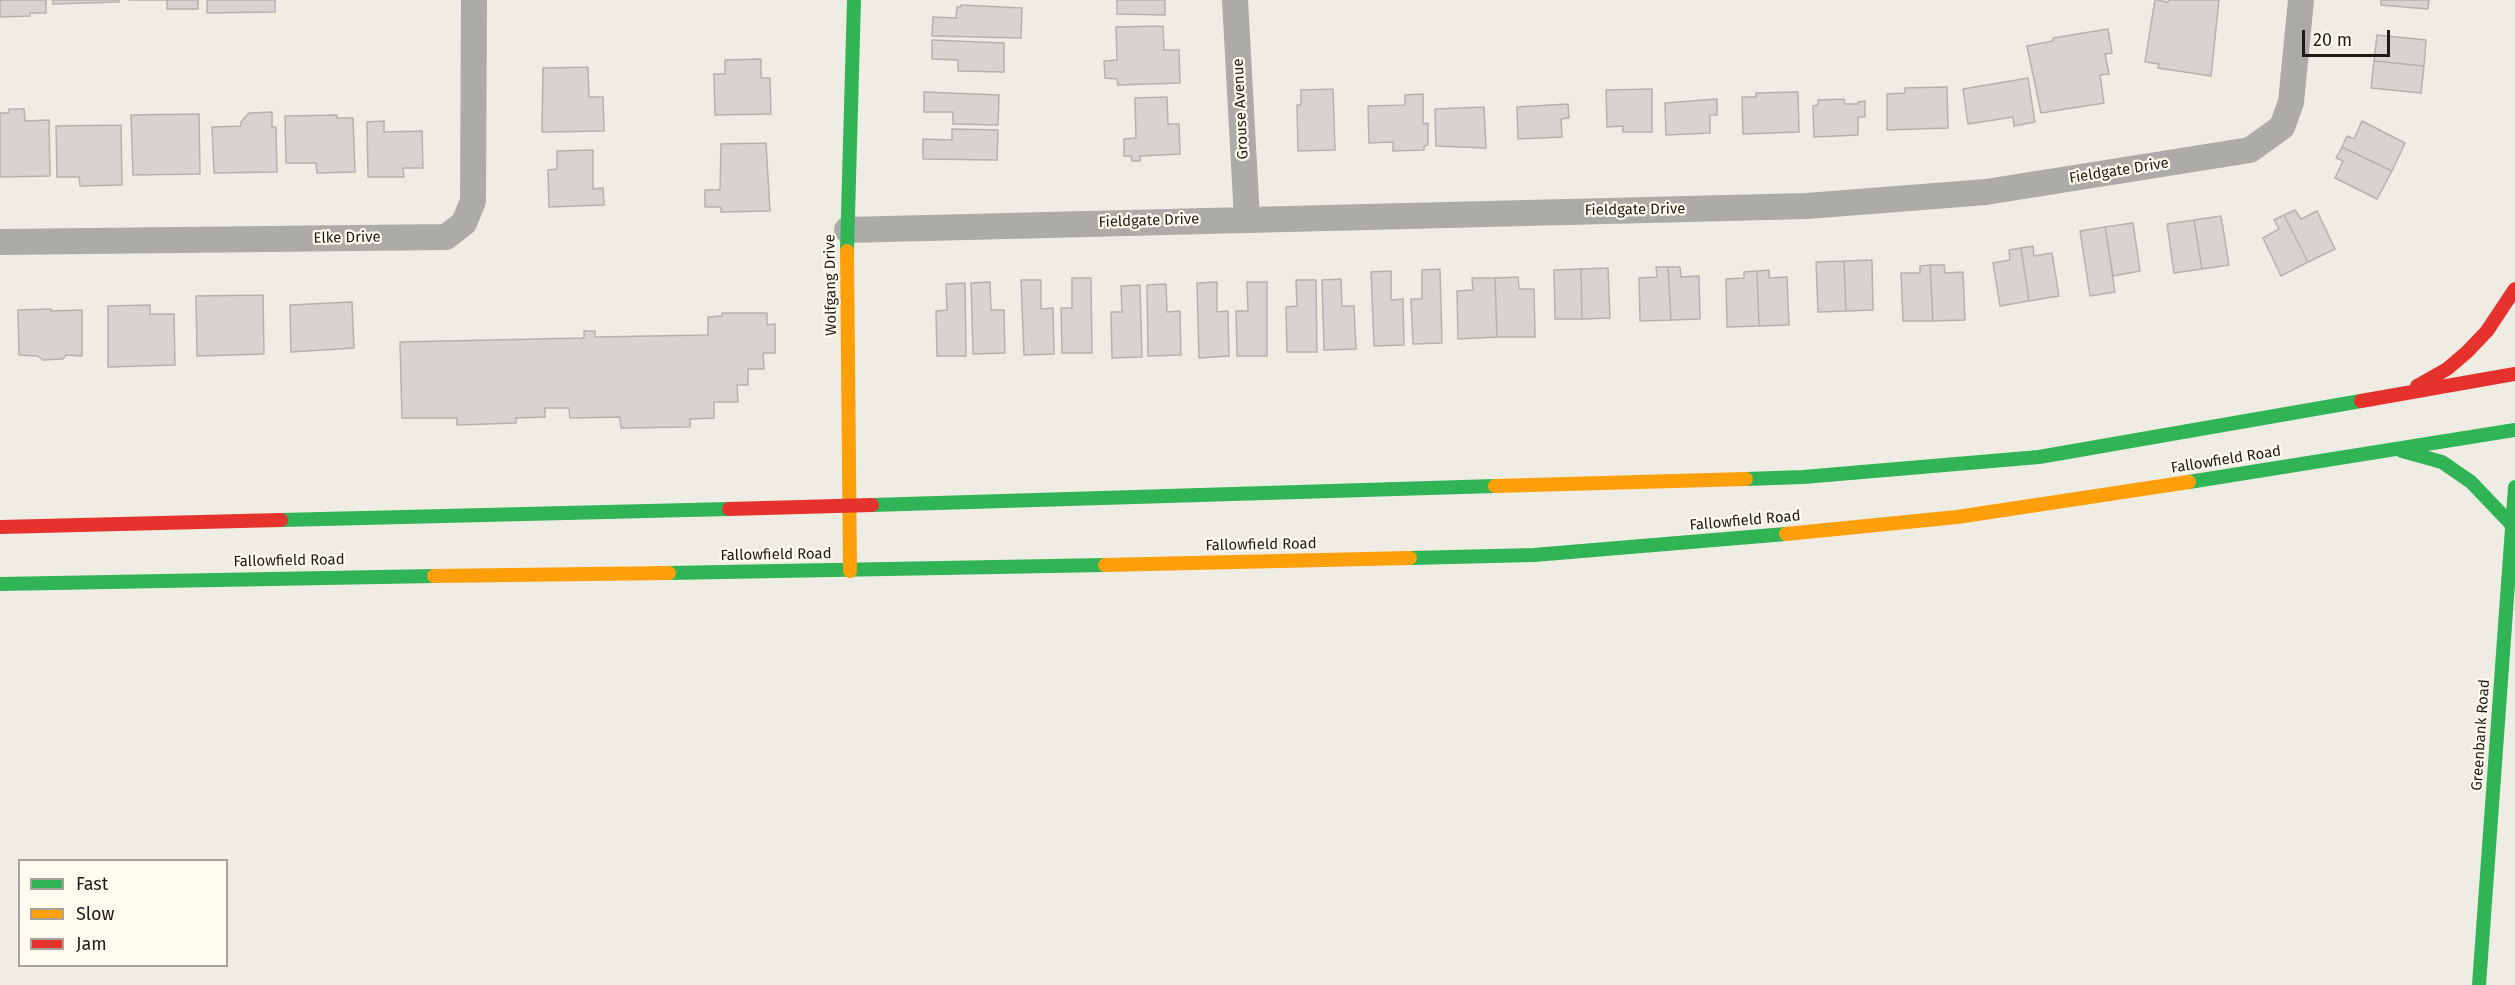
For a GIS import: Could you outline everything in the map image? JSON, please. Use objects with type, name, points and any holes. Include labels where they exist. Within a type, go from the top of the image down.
[{"type":"main road","name":"Wolfgang Drive","points":[[850,571],[847,230],[854,0]]},
{"type":"main road","points":[[2401,395],[2447,369],[2467,352],[2487,331],[2515,289]]},
{"type":"main road","points":[[0,527],[850,506],[1791,477],[1887,472],[2039,457],[2515,374]]},
{"type":"main road","name":"Fallowfield Road","points":[[0,584],[313,577],[850,571],[1451,558],[1617,549],[1895,524],[1998,512],[2515,430]]},
{"type":"main road","points":[[2395,449],[2442,462],[2471,482],[2513,526]]},
{"type":"main road","name":"Greenbank Road","points":[[2479,985],[2515,487]]},
{"type":"street","name":"Elke Drive","points":[[0,242],[446,237],[464,224],[473,201],[474,0]]},
{"type":"street","name":"Grouse Avenue","points":[[1235,0],[1247,219]]},
{"type":"street","name":"Fieldgate Drive","points":[[847,230],[1807,206],[1986,192],[2250,150],[2282,127],[2291,102],[2301,0]]},
{"type":"building","points":[[0,0],[46,0],[46,13],[0,17]]},
{"type":"building","points":[[53,0],[119,0],[119,2],[53,4]]},
{"type":"building","points":[[167,0],[198,0],[198,9],[167,9]]},
{"type":"building","points":[[207,0],[275,0],[275,12],[207,13]]},
{"type":"building","points":[[1117,0],[1165,0],[1165,15],[1117,14]]},
{"type":"building","points":[[2155,0],[2168,2],[2169,0],[2219,0],[2211,76],[2158,68],[2159,64],[2145,62]]},
{"type":"building","points":[[2381,0],[2429,0],[2428,9],[2381,5]]},
{"type":"building","points":[[961,5],[1022,8],[1021,38],[932,36],[933,17],[956,18],[957,7]]},
{"type":"building","points":[[1163,26],[1164,50],[1179,50],[1180,83],[1118,85],[1117,79],[1105,78],[1104,61],[1117,60],[1116,27]]},
{"type":"building","points":[[2108,29],[2112,53],[2105,54],[2109,74],[2100,75],[2104,103],[2041,113],[2027,46],[2053,41],[2053,38]]},
{"type":"building","points":[[2377,35],[2426,40],[2424,66],[2374,61]]},
{"type":"building","points":[[932,40],[1004,43],[1004,72],[958,71],[958,60],[932,59]]},
{"type":"building","points":[[761,59],[761,78],[770,78],[771,114],[715,115],[714,74],[725,74],[725,60]]},
{"type":"building","points":[[2374,61],[2424,66],[2421,93],[2371,88]]},
{"type":"building","points":[[588,67],[589,97],[603,97],[604,131],[542,132],[543,68]]},
{"type":"building","points":[[2028,78],[2035,122],[2014,126],[2013,117],[1968,124],[1963,89]]},
{"type":"building","points":[[1947,87],[1948,128],[1887,130],[1887,94],[1905,93],[1905,88]]},
{"type":"building","points":[[1333,89],[1335,150],[1298,151],[1297,105],[1301,105],[1301,90]]},
{"type":"building","points":[[1652,89],[1652,132],[1623,132],[1623,126],[1607,127],[1606,90]]},
{"type":"building","points":[[924,92],[999,95],[998,125],[953,124],[953,112],[924,112]]},
{"type":"building","points":[[1798,92],[1799,132],[1743,134],[1742,97],[1756,97],[1756,93]]},
{"type":"building","points":[[1423,94],[1423,124],[1428,123],[1428,145],[1424,146],[1424,150],[1393,151],[1393,142],[1369,143],[1368,106],[1405,105],[1405,95]]},
{"type":"building","points":[[1167,97],[1168,124],[1179,124],[1180,154],[1140,156],[1140,161],[1132,161],[1131,156],[1124,156],[1124,139],[1136,138],[1135,98]]},
{"type":"building","points":[[1717,99],[1717,115],[1710,115],[1710,133],[1666,135],[1665,103]]},
{"type":"building","points":[[1844,99],[1845,104],[1858,104],[1858,102],[1865,101],[1865,117],[1858,117],[1858,135],[1814,137],[1813,106],[1818,105],[1818,100]]},
{"type":"building","points":[[1568,104],[1569,118],[1561,119],[1562,137],[1518,139],[1517,107]]},
{"type":"building","points":[[1484,107],[1486,148],[1436,146],[1435,109]]},
{"type":"building","points":[[9,109],[24,109],[25,121],[49,120],[50,176],[0,177],[0,113],[9,113]]},
{"type":"building","points":[[272,112],[272,127],[276,127],[277,172],[214,173],[212,127],[241,126],[241,122],[249,113]]},
{"type":"building","points":[[199,114],[200,174],[133,175],[131,115]]},
{"type":"building","points":[[337,115],[337,118],[353,118],[355,172],[317,173],[316,163],[286,163],[285,116]]},
{"type":"building","points":[[384,121],[384,132],[422,131],[423,168],[403,168],[404,177],[368,177],[367,122]]},
{"type":"building","points":[[2362,121],[2405,143],[2392,171],[2342,147],[2347,136],[2354,139]]},
{"type":"building","points":[[121,125],[122,185],[80,186],[79,177],[57,177],[56,126]]},
{"type":"building","points":[[952,129],[998,130],[997,160],[923,159],[923,139],[952,140]]},
{"type":"building","points":[[766,143],[770,211],[721,212],[721,207],[705,207],[705,190],[720,190],[721,144]]},
{"type":"building","points":[[2342,147],[2392,171],[2377,199],[2335,178],[2343,161],[2336,158]]},
{"type":"building","points":[[593,150],[593,189],[603,188],[604,205],[549,207],[548,170],[557,169],[557,151]]},
{"type":"building","points":[[2295,210],[2301,219],[2317,211],[2335,249],[2308,262],[2284,215]]},
{"type":"building","points":[[2284,215],[2308,262],[2281,276],[2263,238],[2279,229],[2274,220]]},
{"type":"building","points":[[2221,216],[2229,265],[2202,269],[2194,220]]},
{"type":"building","points":[[2194,220],[2202,269],[2174,273],[2167,224]]},
{"type":"building","points":[[2133,223],[2140,271],[2113,276],[2105,227]]},
{"type":"building","points":[[2105,227],[2115,292],[2090,296],[2080,231]]},
{"type":"building","points":[[2033,246],[2034,256],[2052,253],[2059,296],[2029,301],[2021,248]]},
{"type":"building","points":[[2021,248],[2029,301],[2000,306],[1993,263],[2010,260],[2009,250]]},
{"type":"building","points":[[1872,260],[1873,310],[1846,311],[1844,261]]},
{"type":"building","points":[[1844,261],[1846,311],[1818,312],[1816,262]]},
{"type":"building","points":[[1930,265],[1933,321],[1903,321],[1901,273],[1920,273],[1920,266]]},
{"type":"building","points":[[1930,265],[1944,265],[1945,273],[1963,272],[1965,320],[1933,321]]},
{"type":"building","points":[[1656,267],[1668,267],[1671,320],[1640,321],[1639,278],[1657,277]]},
{"type":"building","points":[[1668,267],[1680,267],[1681,277],[1699,276],[1700,319],[1671,320]]},
{"type":"building","points":[[1608,268],[1610,318],[1582,319],[1581,269]]},
{"type":"building","points":[[1440,269],[1442,343],[1413,344],[1411,299],[1422,299],[1422,270]]},
{"type":"building","points":[[1581,269],[1582,319],[1555,319],[1554,270]]},
{"type":"building","points":[[1769,270],[1769,278],[1787,277],[1789,325],[1759,326],[1757,271]]},
{"type":"building","points":[[1391,271],[1391,300],[1403,299],[1404,345],[1374,346],[1371,272]]},
{"type":"building","points":[[1757,271],[1759,326],[1727,327],[1726,279],[1744,278],[1744,272]]},
{"type":"building","points":[[1518,277],[1519,289],[1534,289],[1535,337],[1497,337],[1495,278]]},
{"type":"building","points":[[1072,278],[1091,278],[1092,353],[1062,353],[1061,308],[1072,308]]},
{"type":"building","points":[[1472,278],[1495,278],[1497,337],[1458,339],[1457,291],[1473,290]]},
{"type":"building","points":[[1341,279],[1342,306],[1354,306],[1356,349],[1324,350],[1322,280]]},
{"type":"building","points":[[1021,280],[1041,280],[1041,309],[1053,308],[1054,354],[1024,355]]},
{"type":"building","points":[[1296,280],[1316,280],[1317,352],[1287,352],[1286,307],[1297,306]]},
{"type":"building","points":[[990,282],[991,310],[1004,310],[1005,353],[973,354],[971,283]]},
{"type":"building","points":[[1217,282],[1217,312],[1228,311],[1229,356],[1199,358],[1197,283]]},
{"type":"building","points":[[1247,282],[1267,282],[1267,356],[1237,356],[1236,311],[1248,311]]},
{"type":"building","points":[[965,283],[966,356],[937,356],[936,311],[947,310],[946,284]]},
{"type":"building","points":[[1166,284],[1167,312],[1180,311],[1181,355],[1148,356],[1147,285]]},
{"type":"building","points":[[1140,285],[1142,357],[1112,358],[1111,312],[1122,312],[1121,286]]},
{"type":"building","points":[[263,295],[264,354],[197,356],[196,296]]},
{"type":"building","points":[[352,302],[354,348],[291,352],[290,305]]},
{"type":"building","points":[[150,305],[150,314],[174,314],[175,365],[108,367],[108,306]]},
{"type":"building","points":[[51,309],[51,311],[82,310],[82,356],[66,355],[63,359],[43,360],[38,356],[19,355],[18,310]]},
{"type":"building","points":[[722,313],[767,313],[767,325],[775,324],[775,353],[763,353],[764,369],[748,369],[748,385],[737,385],[738,402],[714,402],[714,418],[690,419],[690,427],[621,428],[620,417],[570,418],[569,408],[545,408],[545,417],[516,418],[516,423],[457,425],[457,418],[402,418],[400,342],[584,338],[584,331],[595,331],[595,337],[708,335],[708,317],[722,316]]},
{"type":"traffic: fast","points":[[847,251],[854,0]]},
{"type":"traffic: fast","points":[[1746,479],[1803,477],[2039,457],[2361,401]]},
{"type":"traffic: fast","points":[[2189,482],[2515,430]]},
{"type":"traffic: fast","points":[[2402,451],[2442,462],[2471,482],[2513,526]]},
{"type":"traffic: fast","points":[[872,505],[1495,486]]},
{"type":"traffic: fast","points":[[2479,985],[2515,487]]},
{"type":"traffic: fast","points":[[281,520],[729,509]]},
{"type":"traffic: fast","points":[[1410,558],[1534,555],[1786,534]]},
{"type":"traffic: fast","points":[[669,573],[1105,565]]},
{"type":"traffic: fast","points":[[0,584],[434,576]]},
{"type":"traffic: slow","points":[[847,251],[850,571]]},
{"type":"traffic: slow","points":[[1495,486],[1746,479]]},
{"type":"traffic: slow","points":[[1786,534],[1957,517],[2189,482]]},
{"type":"traffic: slow","points":[[1105,565],[1410,558]]},
{"type":"traffic: slow","points":[[434,576],[669,573]]},
{"type":"traffic: jam","points":[[2417,386],[2447,369],[2467,352],[2487,331],[2515,289]]},
{"type":"traffic: jam","points":[[2361,401],[2515,374]]},
{"type":"traffic: jam","points":[[729,509],[872,505]]},
{"type":"traffic: jam","points":[[0,527],[281,520]]}]
